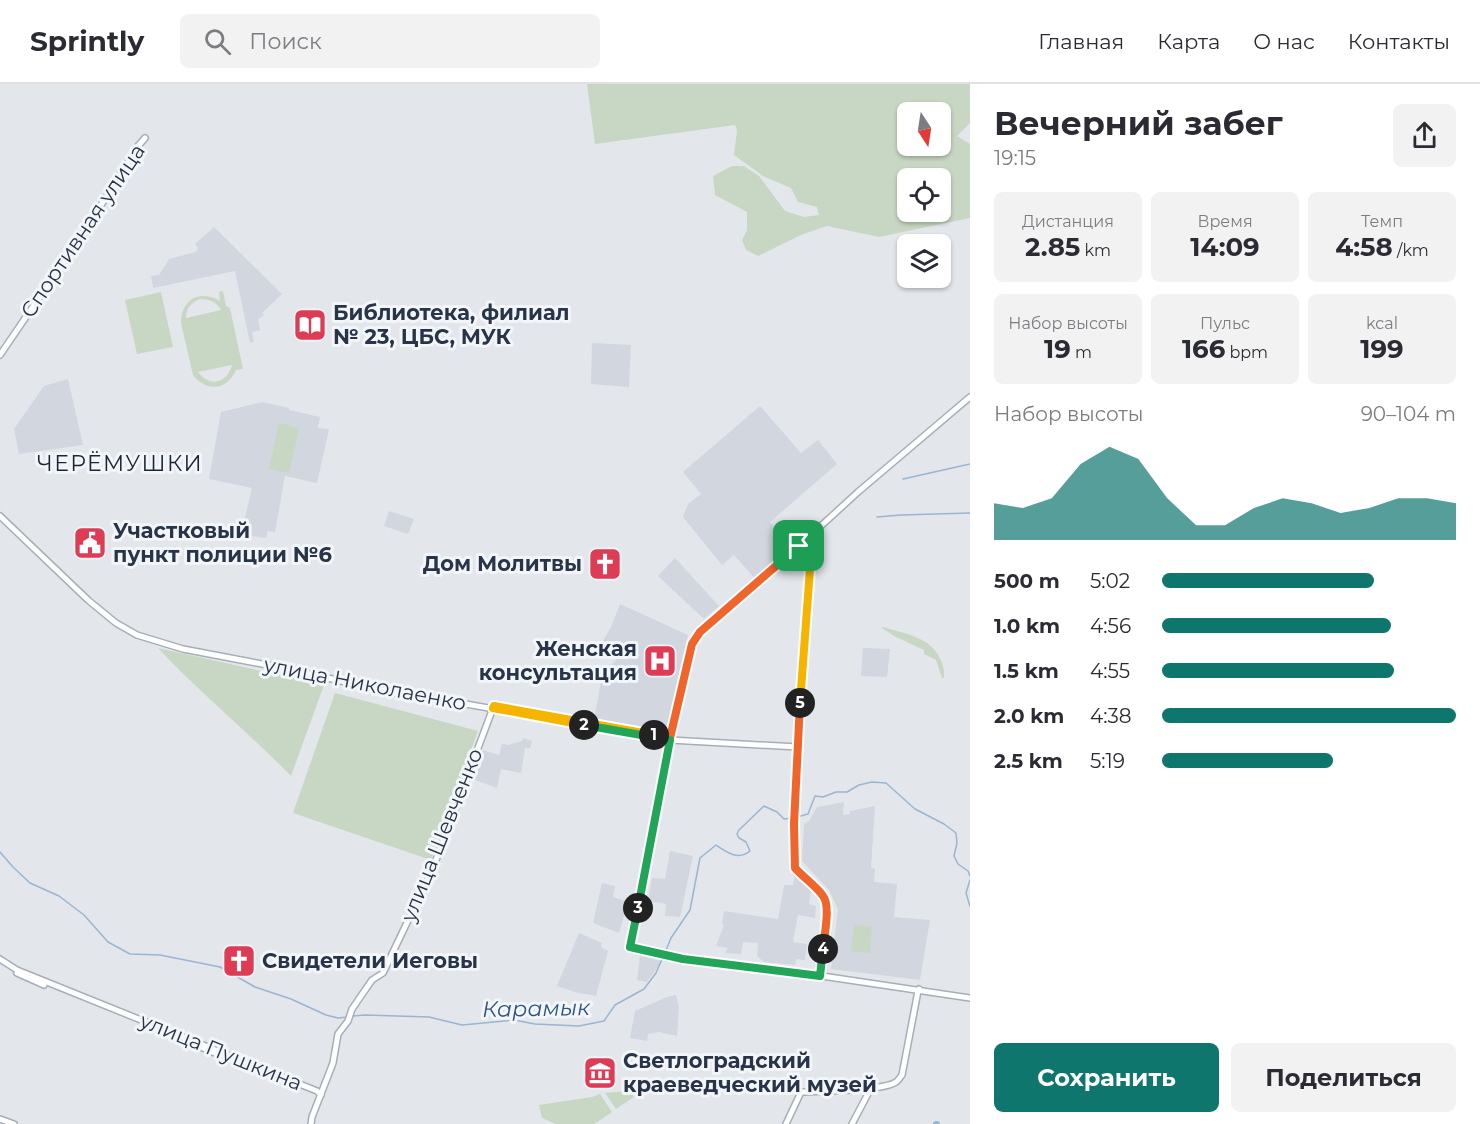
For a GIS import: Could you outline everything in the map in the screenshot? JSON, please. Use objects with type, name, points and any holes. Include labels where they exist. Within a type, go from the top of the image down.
[{"type":"main road","name":"Спортивная улица","points":[[0,355],[145,138]]},
{"type":"main road","points":[[970,398],[858,492],[810,537],[700,632],[692,644],[630,947],[683,959],[970,997]]},
{"type":"main road","name":"улица Николаенко","points":[[0,514],[117,622],[138,633],[188,648],[284,665],[408,692],[672,740],[798,747]]},
{"type":"main road","name":"улица Николаенко","points":[[0,514],[88,600],[116,623],[143,637],[183,649],[285,668],[408,696],[493,707]]},
{"type":"main road","points":[[810,537],[812,542],[794,824],[795,868],[823,894],[826,901],[820,976]]},
{"type":"main road","name":"улица Шевченко","points":[[311,1124],[333,1063],[338,1034],[372,980],[383,973],[433,868],[493,707]]},
{"type":"main road","name":"улица Пушкина","points":[[0,961],[23,977],[321,1095]]},
{"type":"main road","points":[[786,1124],[801,1092],[871,1088],[896,1082],[902,1075],[918,990]]},
{"type":"main road","points":[[852,1124],[871,1088]]},
{"type":"main road","points":[[0,1119],[15,1124]]},
{"type":"shaded area","points":[[214,227],[282,294],[258,319],[260,330],[252,332],[254,342],[250,343],[235,271],[153,288],[151,276],[159,275],[169,259],[196,252],[198,248],[195,244]]},
{"type":"shaded area","points":[[592,343],[631,345],[629,387],[591,384]]},
{"type":"shaded area","points":[[68,379],[83,445],[19,454],[14,429],[44,386]]},
{"type":"shaded area","points":[[262,402],[320,417],[318,428],[329,429],[317,483],[285,476],[275,532],[268,531],[266,538],[241,534],[252,488],[209,479],[221,412]]},
{"type":"shaded area","points":[[760,406],[801,453],[818,440],[837,464],[770,522],[793,549],[764,575],[762,574],[757,581],[734,555],[722,565],[683,517],[688,504],[701,494],[683,472]]},
{"type":"shaded area","points":[[389,511],[414,519],[408,534],[384,526]]},
{"type":"shaded area","points":[[675,558],[719,606],[704,619],[658,576]]},
{"type":"shaded area","points":[[620,604],[688,635],[667,733],[594,720],[602,676],[621,654],[600,646]]},
{"type":"shaded area","points":[[863,648],[890,649],[887,677],[861,676]]},
{"type":"shaded area","points":[[523,738],[532,741],[530,748],[525,748],[521,773],[501,769],[497,788],[472,779],[482,750],[499,755],[502,744],[508,745],[522,741]]},
{"type":"shaded area","points":[[844,802],[843,815],[850,814],[850,811],[875,806],[871,868],[875,869],[874,882],[897,884],[894,917],[930,920],[920,980],[831,969],[838,909],[829,890],[802,861],[804,824],[809,821],[817,807]]},
{"type":"shaded area","points":[[670,851],[693,856],[680,917],[665,916],[666,904],[648,901],[652,878],[665,879]]},
{"type":"shaded area","points":[[795,875],[811,889],[809,904],[816,906],[815,918],[798,915],[793,942],[807,944],[805,960],[796,959],[795,965],[764,962],[757,956],[758,943],[743,942],[741,954],[725,953],[728,948],[716,946],[724,925],[722,924],[724,911],[778,919],[784,885],[793,885]]},
{"type":"shaded area","points":[[602,883],[615,886],[613,897],[628,902],[619,933],[593,923]]},
{"type":"shaded area","points":[[579,933],[602,943],[601,947],[608,951],[596,996],[557,986]]},
{"type":"shaded area","points":[[640,956],[662,961],[647,982],[637,980]]},
{"type":"shaded area","points":[[676,995],[679,1007],[677,1036],[659,1032],[648,1034],[647,1041],[630,1038],[635,1011]]},
{"type":"green space","points":[[587,84],[970,84],[970,123],[957,136],[970,144],[970,218],[951,222],[951,168],[897,168],[897,222],[951,222],[879,237],[827,226],[801,235],[758,256],[746,250],[742,240],[747,230],[747,212],[715,195],[713,176],[732,166],[744,166],[759,176],[785,211],[804,217],[819,215],[817,207],[798,202],[791,188],[763,176],[734,155],[737,130],[735,125],[595,144]]},
{"type":"green space","points":[[223,291],[226,306],[230,308],[243,369],[236,370],[227,382],[216,387],[198,381],[193,375],[181,323],[184,308],[188,302],[199,296],[220,301],[219,292]],"holes":[[[200,299],[212,302],[221,310],[186,318],[190,306]],[[232,365],[226,376],[218,381],[208,380],[198,372]]]},
{"type":"green space","points":[[161,292],[173,347],[137,354],[125,300]]},
{"type":"green space","points":[[279,423],[299,428],[289,473],[269,469]]},
{"type":"green space","points":[[883,627],[918,638],[932,647],[942,663],[944,678],[942,678],[936,660],[924,654],[924,650],[896,637]]},
{"type":"green space","points":[[158,648],[324,685],[291,776],[190,681]]},
{"type":"green space","points":[[335,693],[478,731],[431,860],[293,813]]},
{"type":"green space","points":[[854,925],[872,927],[870,953],[851,951]]},
{"type":"green space","points":[[630,1091],[634,1097],[616,1109],[605,1093]]},
{"type":"green space","points":[[600,1094],[612,1112],[594,1124],[555,1124],[542,1118],[539,1105]]},
{"type":"waterway","points":[[903,479],[970,464]]},
{"type":"waterway","points":[[877,517],[970,513]]},
{"type":"waterway","name":"Карамык","points":[[797,817],[808,814],[815,796],[823,797],[836,792],[847,792],[859,785],[872,782],[886,783],[915,809],[956,833],[957,843],[954,856],[958,864],[968,871],[970,876]]},
{"type":"waterway","name":"Карамык","points":[[665,953],[671,938],[690,910],[700,858],[716,845],[728,853],[737,855],[750,851],[746,842],[737,834],[764,806],[777,812],[784,819],[792,818]]},
{"type":"waterway","name":"Карамык","points":[[0,852],[30,883],[59,896],[84,915],[108,942],[130,954],[160,955],[220,967],[255,987],[291,999],[326,1015],[338,1018],[348,1017]]},
{"type":"waterway","name":"Карамык","points":[[970,880],[966,893],[970,906]]},
{"type":"waterway","name":"Карамык","points":[[353,1016],[429,1017],[462,1025],[514,1020],[535,1024],[579,1026],[604,1021],[615,1005],[644,989],[656,973],[663,957]]},
{"type":"place","name":"Библиотека, филиал № 23, ЦБС, МУК","points":[[310,325]]},
{"type":"place","name":"Участковый пункт полиции №6","points":[[90,543]]},
{"type":"place","name":"Дом Молитвы","points":[[605,564]]},
{"type":"place","name":"Женская консультация","points":[[660,661]]},
{"type":"place","name":"Свидетели Иеговы","points":[[239,961]]},
{"type":"place","name":"Светлоградский краеведческий музей","points":[[600,1073]]},
{"type":"district","name":"ЧЕРЁМУШКИ","points":[[120,463]]},
{"type":"route","points":[[810,536],[812,542],[794,824],[795,868],[806,881],[823,894],[826,901],[820,976],[683,959],[630,947],[670,740],[493,708],[494,706],[670,738],[692,644],[700,632],[799,546],[810,536]]}]
